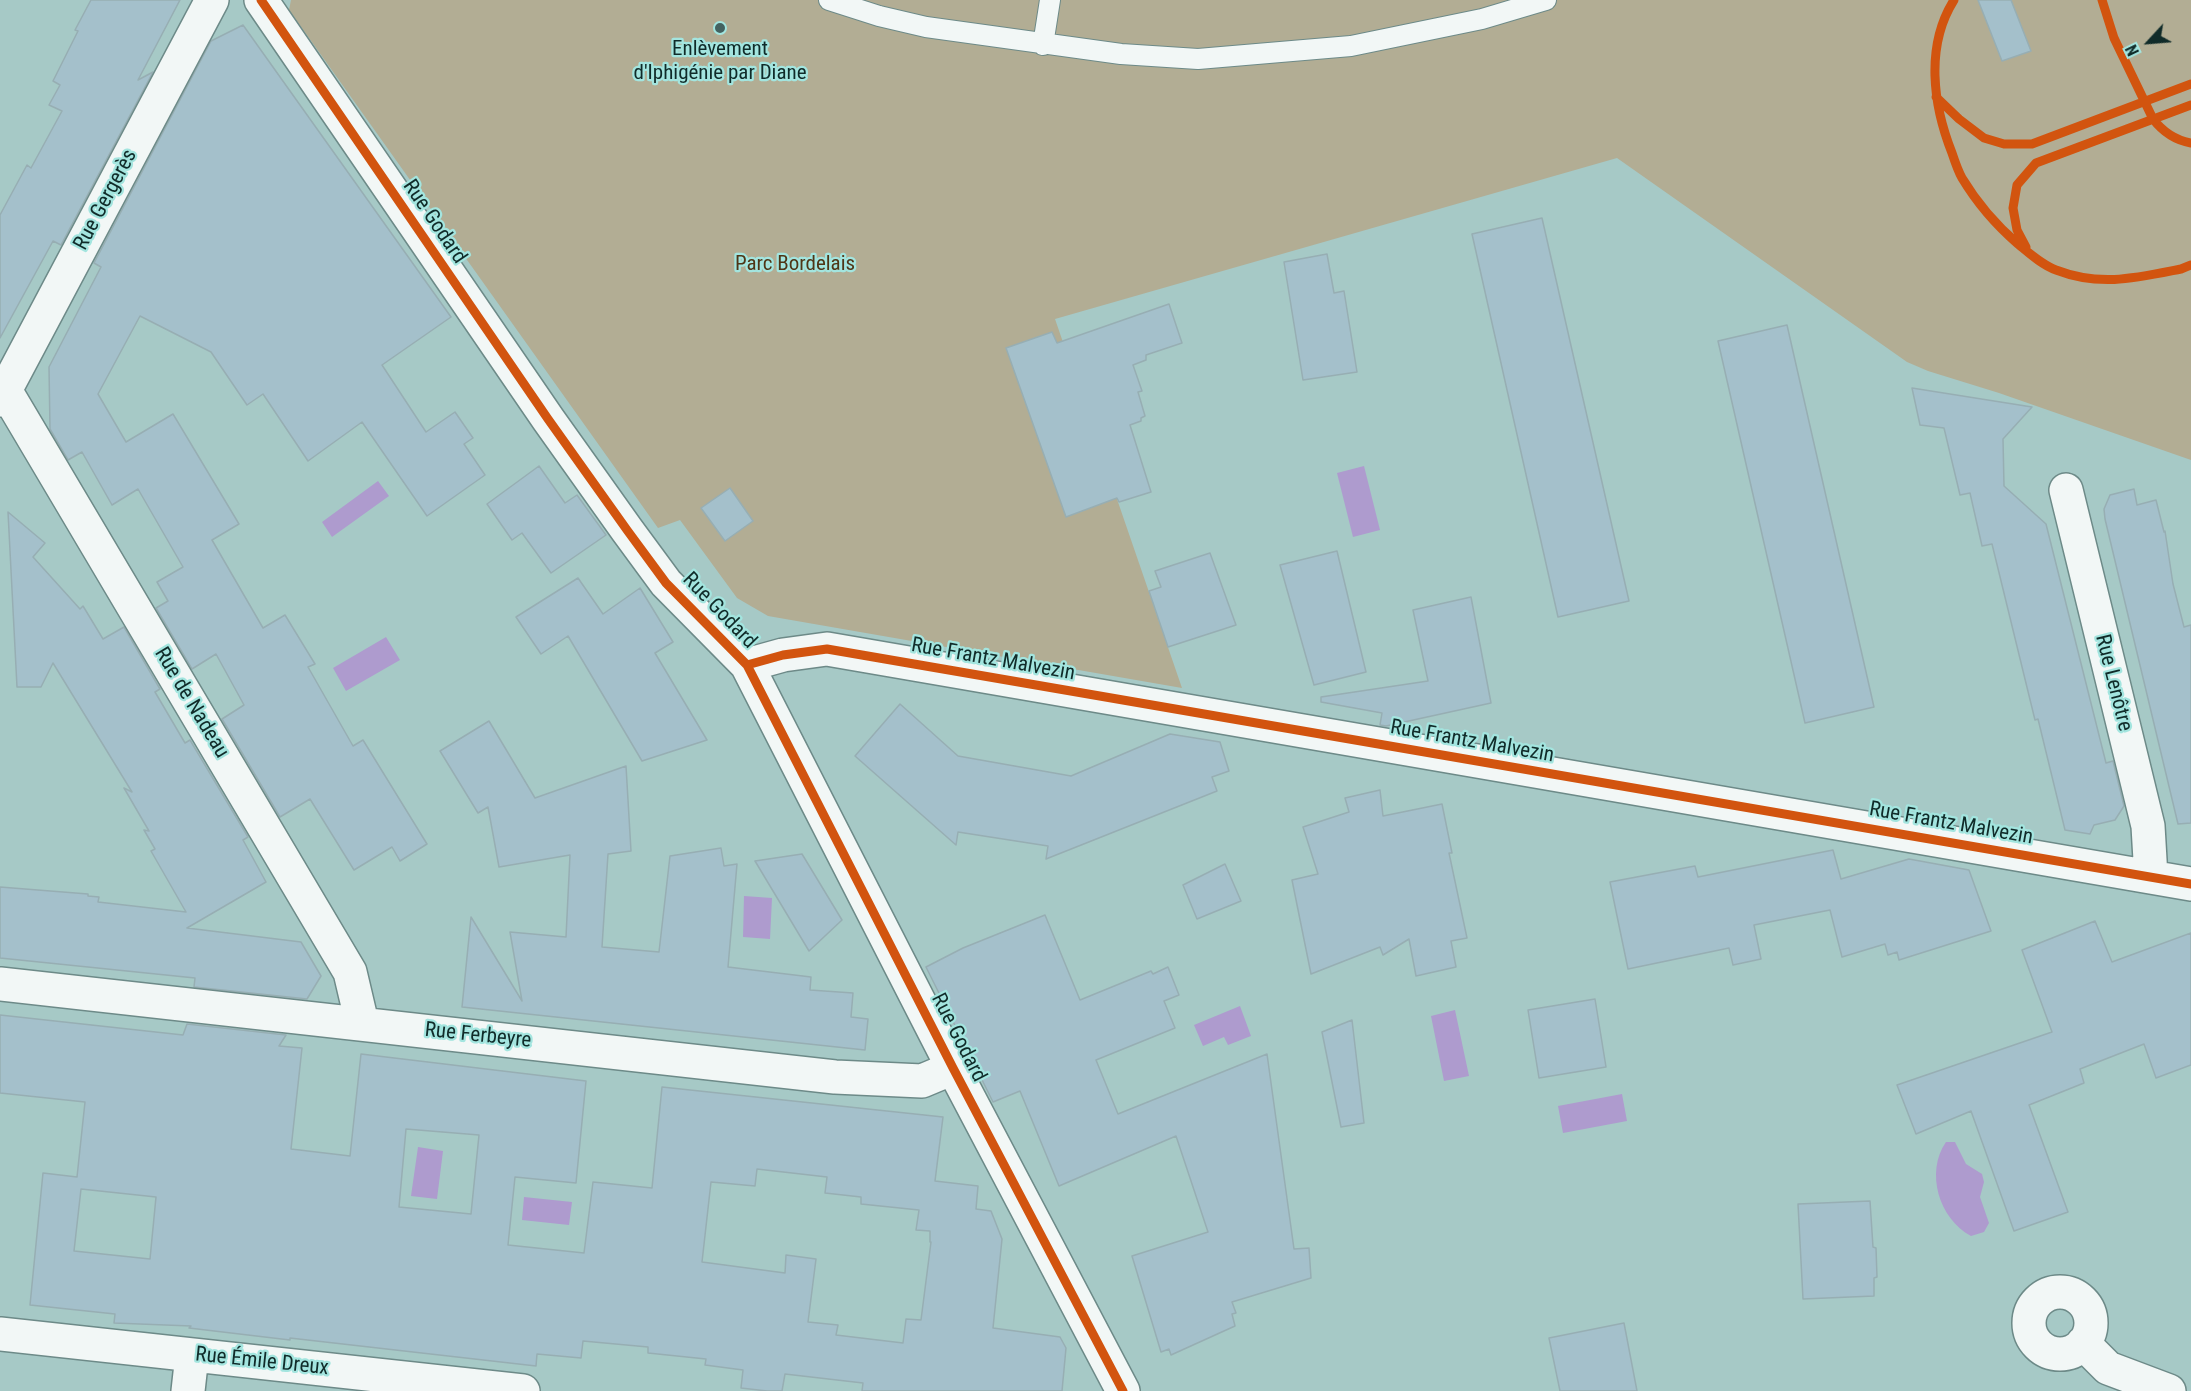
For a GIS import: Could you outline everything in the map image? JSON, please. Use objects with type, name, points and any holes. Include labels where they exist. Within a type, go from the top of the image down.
[{"type":"street","name":"Rue Gergerès","points":[[3,395],[212,0]]},
{"type":"street","name":"Rue Godard","points":[[261,0],[548,419],[660,574],[747,665],[953,1068],[1123,1391]]},
{"type":"street","name":"Rue de Nadeau","points":[[3,395],[350,972],[362,1023]]},
{"type":"street","name":"Rue Lenôtre","points":[[2066,490],[2148,826],[2151,877]]},
{"type":"street","name":"Rue Frantz Malvezin","points":[[747,665],[783,655],[827,649],[2191,884]]},
{"type":"street","name":"Rue Ferbeyre","points":[[0,984],[834,1077],[922,1081],[953,1068]]},
{"type":"street","name":"Rue Émile Dreux","points":[[0,1334],[523,1391]]},
{"type":"street","points":[[2083,1343],[2108,1368],[2169,1391]]},
{"type":"street","points":[[188,1391],[192,1355]]},
{"type":"lane","points":[[829,0],[879,16],[926,27],[1043,45],[1121,54],[1198,59],[1351,46],[1482,19],[1546,0]]},
{"type":"lane","points":[[1043,45],[1050,0]]},
{"type":"green space","name":"Parc Bordelais","points":[[291,0],[2191,0],[2191,460],[1907,362],[1617,158],[1055,319],[1182,688],[768,616],[737,598],[680,520],[658,528],[289,10]]},
{"type":"shaded area","points":[[1364,466],[1380,530],[1353,537],[1337,473]]},
{"type":"shaded area","points":[[378,481],[389,496],[332,537],[322,522]]},
{"type":"shaded area","points":[[386,637],[400,660],[346,691],[333,668]]},
{"type":"shaded area","points":[[744,896],[772,898],[770,939],[743,937]]},
{"type":"shaded area","points":[[1240,1006],[1251,1036],[1228,1045],[1224,1037],[1203,1046],[1194,1025]]},
{"type":"shaded area","points":[[1455,1010],[1469,1076],[1444,1081],[1431,1016]]},
{"type":"shaded area","points":[[1622,1094],[1627,1121],[1563,1133],[1558,1106]]},
{"type":"shaded area","points":[[1946,1142],[1955,1142],[1966,1164],[1982,1174],[1984,1182],[1980,1197],[1989,1223],[1984,1232],[1971,1236],[1960,1228],[1943,1207],[1936,1180],[1940,1154]]},
{"type":"shaded area","points":[[418,1147],[443,1151],[437,1199],[411,1196]]},
{"type":"shaded area","points":[[524,1197],[572,1202],[569,1225],[522,1220]]},
{"type":"building","points":[[91,0],[180,0],[138,80],[153,72],[61,245],[53,241],[0,338],[0,215],[27,165],[31,168],[62,111],[49,105],[60,85],[53,81]]},
{"type":"building","points":[[1978,0],[2011,0],[2031,51],[2002,61]]},
{"type":"building","points":[[243,25],[451,317],[382,365],[426,432],[455,412],[473,438],[464,444],[485,475],[427,516],[362,422],[308,461],[263,394],[247,405],[211,352],[140,316],[98,394],[126,442],[173,414],[239,524],[212,540],[263,628],[285,615],[315,664],[308,667],[353,746],[363,740],[427,844],[400,861],[392,847],[354,870],[310,799],[280,817],[222,719],[244,705],[216,654],[192,669],[156,608],[168,601],[157,582],[183,567],[138,489],[112,505],[82,452],[68,460],[50,429],[49,367],[101,267],[94,263],[211,41]]},
{"type":"building","points":[[1542,218],[1629,601],[1558,617],[1472,234]]},
{"type":"building","points":[[1327,254],[1334,293],[1344,291],[1357,372],[1303,380],[1284,262]]},
{"type":"building","points":[[1169,304],[1182,343],[1146,355],[1146,360],[1133,365],[1142,391],[1138,392],[1145,416],[1141,418],[1141,421],[1130,425],[1151,492],[1119,502],[1117,498],[1066,517],[1006,348],[1052,332],[1057,343]]},
{"type":"building","points":[[1787,325],[1874,707],[1805,723],[1718,341]]},
{"type":"building","points":[[1912,388],[2032,407],[2003,439],[2004,486],[2046,524],[2106,763],[2113,761],[2124,806],[2115,820],[2094,825],[2090,834],[2065,830],[2038,719],[2035,720],[1992,544],[1982,546],[1970,493],[1960,495],[1944,428],[1920,425]]},
{"type":"building","points":[[539,466],[565,503],[577,495],[606,535],[551,573],[522,533],[512,540],[487,504]]},
{"type":"building","points":[[730,488],[753,521],[725,541],[701,508]]},
{"type":"building","points":[[2134,489],[2137,505],[2156,500],[2165,531],[2173,584],[2184,627],[2191,625],[2191,823],[2178,824],[2105,519],[2104,509],[2110,495]]},
{"type":"building","points":[[8,512],[45,543],[33,557],[80,609],[83,606],[103,639],[124,627],[160,689],[155,692],[185,743],[190,740],[248,837],[243,840],[266,882],[187,928],[301,942],[321,976],[307,999],[194,987],[195,978],[0,958],[0,887],[88,894],[88,896],[99,897],[98,902],[186,912],[151,851],[155,849],[144,830],[149,831],[124,788],[132,792],[53,663],[41,687],[17,687]]},
{"type":"building","points":[[1337,551],[1366,672],[1314,685],[1280,565]]},
{"type":"building","points":[[1210,553],[1236,625],[1168,647],[1149,591],[1161,587],[1155,571]]},
{"type":"building","points":[[578,578],[603,614],[640,588],[673,642],[655,653],[707,740],[642,761],[568,636],[541,654],[516,617]]},
{"type":"building","points":[[1471,597],[1491,703],[1386,726],[1380,725],[1382,713],[1321,702],[1321,697],[1428,681],[1413,610]]},
{"type":"building","points":[[900,704],[958,756],[1071,776],[1170,734],[1220,742],[1229,771],[1212,777],[1217,791],[1046,859],[1048,846],[958,832],[956,845],[855,756]]},
{"type":"building","points":[[489,721],[535,798],[626,766],[631,851],[608,854],[602,947],[659,952],[670,856],[721,848],[724,866],[737,864],[728,967],[811,977],[810,990],[853,993],[851,1017],[868,1019],[865,1050],[462,1007],[471,917],[522,1001],[510,932],[566,937],[570,855],[499,867],[488,807],[478,813],[440,751]]},
{"type":"building","points":[[1380,790],[1383,816],[1442,804],[1452,853],[1449,853],[1467,938],[1451,941],[1456,967],[1416,976],[1409,939],[1383,955],[1380,947],[1311,974],[1292,880],[1318,874],[1303,827],[1349,812],[1345,798]]},
{"type":"building","points":[[1833,850],[1841,879],[1909,859],[1969,870],[1991,931],[1899,960],[1897,952],[1888,955],[1885,944],[1842,957],[1830,910],[1754,925],[1761,959],[1733,965],[1729,948],[1628,969],[1610,882],[1695,866],[1698,877]]},
{"type":"building","points":[[802,854],[842,920],[809,951],[755,861]]},
{"type":"building","points":[[1225,864],[1241,901],[1197,919],[1183,885]]},
{"type":"building","points":[[1045,915],[1080,1000],[1151,971],[1153,974],[1168,967],[1179,995],[1164,1001],[1175,1028],[1096,1060],[1118,1114],[1267,1054],[1294,1249],[1309,1248],[1311,1278],[1232,1302],[1236,1313],[1232,1314],[1235,1326],[1171,1355],[1169,1349],[1161,1352],[1132,1256],[1208,1232],[1176,1136],[1059,1186],[1020,1091],[993,1102],[926,967],[963,948]]},
{"type":"building","points":[[2095,921],[2112,962],[2191,933],[2191,1065],[2156,1078],[2144,1044],[2080,1069],[2084,1083],[2029,1105],[2068,1212],[2014,1231],[1971,1111],[1916,1134],[1897,1085],[2052,1032],[2022,950]]},
{"type":"building","points":[[1595,999],[1606,1067],[1539,1078],[1528,1010]]},
{"type":"building","points":[[0,1015],[183,1035],[187,1024],[286,1035],[279,1046],[302,1048],[291,1149],[350,1156],[361,1054],[586,1081],[576,1183],[515,1177],[508,1245],[584,1253],[593,1182],[652,1188],[662,1087],[943,1117],[935,1181],[978,1186],[976,1209],[991,1211],[1002,1239],[993,1328],[1060,1337],[1066,1348],[1062,1391],[862,1391],[863,1383],[785,1374],[782,1391],[767,1391],[741,1388],[743,1370],[705,1365],[706,1359],[648,1353],[648,1347],[583,1341],[581,1358],[537,1354],[536,1366],[189,1328],[191,1326],[114,1323],[115,1314],[30,1305],[43,1173],[77,1177],[85,1102],[0,1093]],"holes":[[[406,1129],[479,1135],[471,1214],[399,1207]],[[757,1169],[827,1177],[825,1193],[861,1197],[861,1204],[919,1210],[916,1230],[930,1231],[931,1242],[921,1320],[906,1319],[903,1343],[836,1335],[838,1325],[808,1322],[816,1259],[786,1255],[785,1273],[702,1262],[711,1182],[755,1186]],[[81,1189],[156,1197],[150,1259],[74,1251]]]},
{"type":"building","points":[[1352,1020],[1364,1123],[1341,1127],[1322,1032]]},
{"type":"building","points":[[1870,1201],[1873,1247],[1876,1248],[1877,1277],[1874,1278],[1874,1296],[1803,1299],[1798,1204]]},
{"type":"building","points":[[1624,1323],[1637,1391],[1560,1391],[1549,1338]]},
{"type":"cycle path","points":[[261,0],[548,419],[627,530],[666,583],[747,665],[953,1068],[1123,1391]]},
{"type":"cycle path","points":[[1954,0],[1945,18],[1936,56],[1935,76],[1940,115],[1945,135],[1961,175],[1974,196],[1995,221],[2018,244],[2041,262],[2072,275],[2103,280],[2133,278],[2191,265]]},
{"type":"cycle path","points":[[2102,0],[2114,38],[2153,119],[2169,135],[2191,143]]},
{"type":"cycle path","points":[[1936,97],[1984,138],[2004,144],[2032,144],[2191,84]]},
{"type":"cycle path","points":[[2026,247],[2017,230],[2013,208],[2017,185],[2036,163],[2191,105]]},
{"type":"cycle path","points":[[747,665],[783,655],[827,649],[2191,884]]},
{"type":"place","name":"Enlèvement d'Iphigénie par Diane","points":[[720,28]]}]
